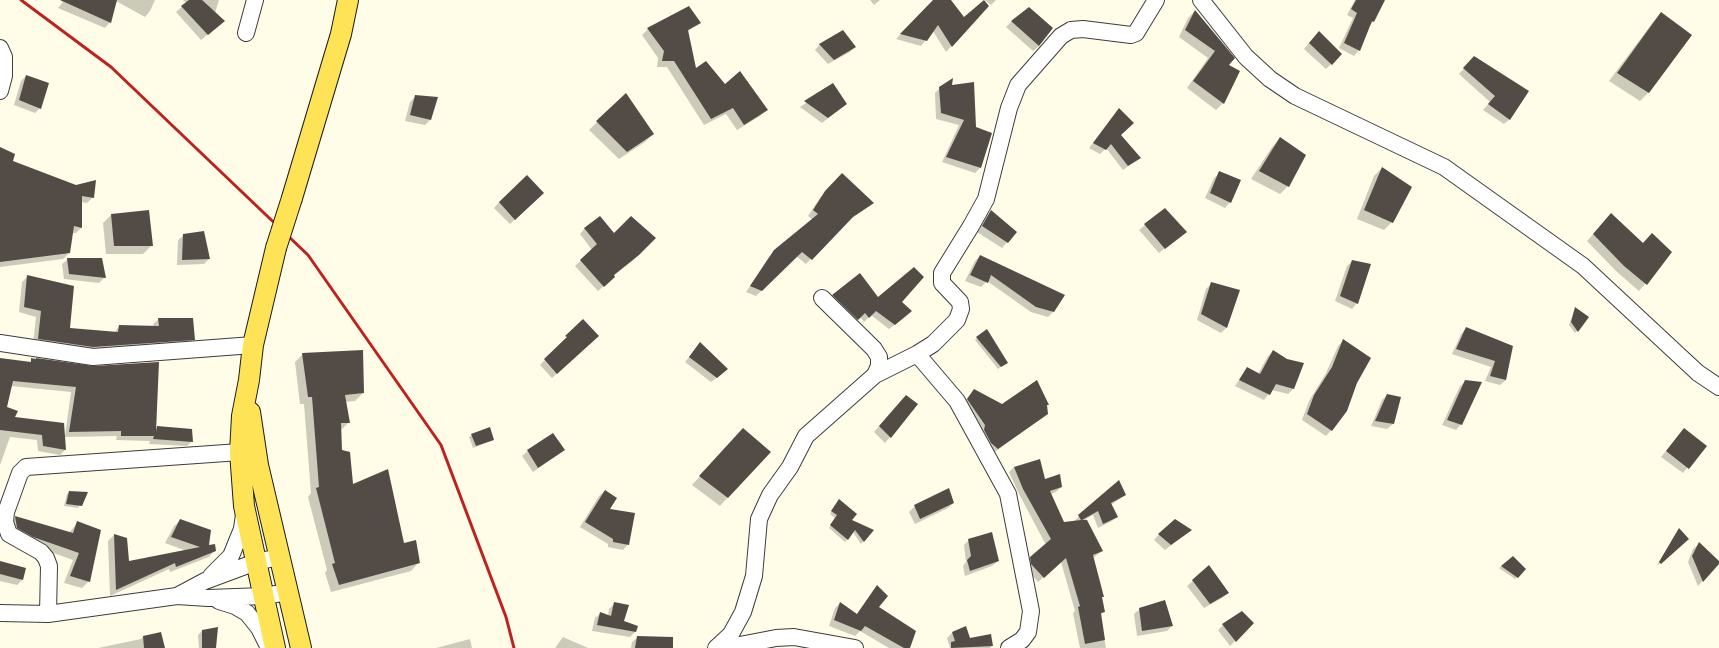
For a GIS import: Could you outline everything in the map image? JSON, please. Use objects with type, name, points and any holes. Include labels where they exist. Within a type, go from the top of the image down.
[{"type":"main road","points":[[275,648],[244,506],[240,452],[242,416],[249,380],[252,345],[276,248],[341,34],[348,0]]},
{"type":"main road","points":[[249,380],[250,411],[258,465],[301,648]]},
{"type":"street","points":[[246,33],[254,0]]},
{"type":"street","points":[[716,648],[731,634],[743,612],[754,576],[759,519],[770,495],[790,467],[806,436],[875,375],[917,354],[933,344],[957,320],[961,309],[960,302],[942,283],[942,273],[972,226],[986,200],[1009,108],[1018,85],[1060,36],[1071,30],[1083,29],[1131,35],[1136,33],[1156,0]]},
{"type":"street","points":[[1201,0],[1246,56],[1270,79],[1295,96],[1444,166],[1583,266],[1698,373],[1719,388]]},
{"type":"street","points":[[0,48],[4,57],[4,76],[0,91]]},
{"type":"street","points":[[822,298],[874,349],[879,357],[879,366],[875,375]]},
{"type":"street","points":[[0,342],[92,358],[252,345]]},
{"type":"street","points":[[917,354],[957,401],[1008,494],[1031,612],[1028,632],[1022,640],[1009,648]]},
{"type":"street","points":[[48,614],[48,566],[46,558],[41,552],[9,534],[5,522],[6,512],[20,473],[26,467],[240,452]]},
{"type":"street","points":[[205,581],[231,556],[242,530],[244,506]]},
{"type":"street","points":[[177,596],[205,581],[256,562],[280,557]]},
{"type":"street","points":[[0,613],[48,614],[177,596],[208,598],[264,596],[288,592]]},
{"type":"street","points":[[208,598],[235,606],[247,614],[259,628],[269,648]]},
{"type":"street","points":[[724,648],[776,638],[794,637],[855,648]]},
{"type":"building","points":[[60,0],[117,0],[111,23]]},
{"type":"building","points":[[189,0],[202,0],[225,21],[208,35],[181,6]]},
{"type":"building","points":[[933,0],[951,0],[964,17],[984,0],[989,6],[952,47],[938,25],[927,41],[900,34]]},
{"type":"building","points":[[1356,0],[1385,0],[1374,22],[1372,21],[1360,51],[1344,43],[1357,13],[1351,9]]},
{"type":"building","points":[[689,6],[701,23],[688,30],[696,68],[706,61],[725,84],[740,71],[768,110],[744,125],[733,108],[711,119],[674,61],[662,61],[664,51],[647,28]]},
{"type":"building","points":[[1029,7],[1053,28],[1039,46],[1011,21]]},
{"type":"building","points":[[1195,10],[1235,58],[1229,65],[1240,71],[1224,104],[1193,81],[1215,51],[1185,30]]},
{"type":"building","points":[[1661,12],[1692,35],[1649,93],[1617,73]]},
{"type":"building","points":[[843,30],[856,47],[834,60],[819,44]]},
{"type":"building","points":[[1319,31],[1342,54],[1332,65],[1309,43]]},
{"type":"building","points":[[1474,56],[1529,91],[1510,120],[1488,104],[1495,96],[1463,68]]},
{"type":"building","points":[[26,75],[49,83],[41,109],[19,100]]},
{"type":"building","points":[[953,78],[952,85],[974,82],[976,127],[992,133],[981,168],[946,157],[964,120],[941,113],[939,87]]},
{"type":"building","points":[[833,83],[847,104],[828,118],[804,101]]},
{"type":"building","points":[[626,93],[654,134],[627,152],[596,121]]},
{"type":"building","points":[[415,95],[438,97],[431,120],[410,115]]},
{"type":"building","points":[[1119,108],[1134,123],[1121,135],[1141,158],[1128,166],[1111,144],[1106,150],[1093,143]]},
{"type":"building","points":[[1280,137],[1306,155],[1289,187],[1259,171]]},
{"type":"building","points":[[0,147],[15,154],[13,161],[76,185],[96,180],[94,198],[82,196],[82,228],[74,226],[70,253],[0,262]]},
{"type":"building","points":[[1382,167],[1412,187],[1393,223],[1364,210]]},
{"type":"building","points":[[1219,171],[1241,180],[1231,203],[1210,193]]},
{"type":"building","points":[[842,173],[874,203],[853,217],[812,260],[802,252],[762,291],[750,286],[774,250],[818,214],[813,210],[825,191]]},
{"type":"building","points":[[527,175],[544,193],[515,220],[499,202]]},
{"type":"building","points":[[1165,208],[1187,232],[1165,249],[1144,224]]},
{"type":"building","points":[[149,210],[153,246],[114,246],[111,214]]},
{"type":"building","points":[[991,210],[1017,232],[1008,243],[982,226]]},
{"type":"building","points":[[1611,213],[1643,243],[1652,233],[1672,252],[1647,285],[1624,266],[1593,234]]},
{"type":"building","points":[[600,216],[614,233],[631,216],[656,238],[639,255],[614,275],[615,277],[604,287],[580,260],[597,244],[584,228]]},
{"type":"building","points":[[204,231],[210,259],[182,260],[183,234]]},
{"type":"building","points":[[980,255],[1065,295],[1054,312],[1036,307],[991,275],[988,283],[970,275]]},
{"type":"building","points":[[67,258],[102,258],[106,278],[69,274]]},
{"type":"building","points":[[1352,260],[1371,264],[1358,304],[1340,296]]},
{"type":"building","points":[[914,267],[924,277],[902,302],[912,311],[895,325],[876,311],[869,318],[865,313],[858,320],[832,295],[860,273],[878,297]]},
{"type":"building","points":[[27,275],[74,286],[70,328],[118,332],[119,325],[159,326],[158,318],[193,318],[195,340],[93,347],[38,339],[41,311],[24,307]]},
{"type":"building","points":[[1211,282],[1240,290],[1227,328],[1201,314]]},
{"type":"building","points":[[1575,307],[1589,317],[1578,332],[1571,322]]},
{"type":"building","points":[[583,319],[599,336],[557,374],[544,359]]},
{"type":"building","points":[[1466,327],[1513,346],[1506,380],[1490,376],[1495,361],[1456,349]]},
{"type":"building","points":[[987,329],[1008,363],[1001,367],[976,337]]},
{"type":"building","points":[[1343,339],[1371,358],[1357,383],[1347,411],[1332,431],[1307,414],[1314,395],[1332,367]]},
{"type":"building","points":[[700,342],[728,369],[717,378],[689,357]]},
{"type":"building","points":[[363,350],[364,393],[345,395],[350,423],[341,423],[342,450],[350,452],[353,484],[388,469],[404,543],[416,540],[420,563],[339,585],[332,564],[335,563],[316,488],[319,487],[312,397],[308,397],[302,353]]},
{"type":"building","points":[[1273,350],[1287,359],[1304,363],[1294,389],[1276,384],[1270,395],[1239,380],[1247,367],[1260,374]]},
{"type":"building","points":[[0,358],[31,362],[31,358],[36,358],[94,366],[159,362],[156,432],[157,426],[192,429],[193,442],[153,439],[154,436],[121,436],[121,431],[69,432],[76,387],[13,381],[7,407],[18,411],[15,417],[64,423],[66,450],[43,446],[42,435],[0,430]]},
{"type":"building","points":[[1037,380],[1049,405],[1047,405],[1048,414],[998,449],[991,443],[984,430],[985,425],[967,399],[974,389],[1002,404]]},
{"type":"building","points":[[1465,380],[1482,382],[1462,425],[1447,420]]},
{"type":"building","points":[[1387,394],[1401,397],[1394,424],[1375,421]]},
{"type":"building","points":[[906,395],[918,404],[891,438],[879,426]]},
{"type":"building","points":[[490,427],[494,440],[476,446],[471,434]]},
{"type":"building","points":[[743,428],[771,452],[728,498],[699,476]]},
{"type":"building","points":[[1684,428],[1707,446],[1689,469],[1666,451]]},
{"type":"building","points":[[553,433],[565,450],[538,468],[527,450]]},
{"type":"building","points":[[1040,459],[1045,479],[1060,474],[1062,487],[1050,491],[1064,522],[1081,520],[1078,515],[1119,480],[1126,495],[1111,503],[1118,517],[1103,524],[1098,511],[1082,520],[1087,520],[1103,551],[1093,555],[1104,597],[1102,597],[1105,612],[1101,613],[1105,640],[1085,644],[1078,607],[1080,606],[1066,558],[1044,578],[1031,564],[1030,557],[1051,539],[1023,489],[1014,467]]},
{"type":"building","points":[[949,488],[954,503],[920,519],[914,505]]},
{"type":"building","points":[[605,490],[617,498],[610,509],[635,513],[629,545],[613,542],[613,539],[585,522]]},
{"type":"building","points":[[69,491],[88,492],[82,506],[66,504]]},
{"type":"building","points":[[839,499],[857,514],[852,520],[874,530],[864,542],[855,530],[848,540],[830,525],[837,515],[831,511]]},
{"type":"building","points":[[15,516],[73,533],[77,521],[101,530],[90,582],[70,576],[79,553],[33,537],[17,528]]},
{"type":"building","points":[[180,519],[211,530],[209,545],[215,544],[216,551],[176,567],[175,563],[116,590],[114,534],[127,538],[129,561],[200,547],[171,537]]},
{"type":"building","points":[[1175,519],[1192,530],[1171,545],[1158,534]]},
{"type":"building","points":[[1679,528],[1689,539],[1661,564],[1659,562]]},
{"type":"building","points":[[992,532],[999,561],[970,571],[967,560],[971,556],[968,539]]},
{"type":"building","points":[[1699,542],[1719,561],[1719,564],[1703,582],[1692,556]]},
{"type":"building","points":[[1513,556],[1526,569],[1518,578],[1501,566]]},
{"type":"building","points":[[0,561],[26,568],[23,580],[0,574]]},
{"type":"building","points":[[1209,565],[1229,593],[1210,604],[1192,580]]},
{"type":"building","points":[[877,585],[888,596],[879,607],[916,631],[910,648],[904,648],[865,626],[861,631],[834,620],[840,602],[857,614]]},
{"type":"building","points":[[1165,600],[1173,626],[1142,631],[1139,608]]},
{"type":"building","points":[[614,602],[629,605],[624,621],[638,626],[636,632],[597,625],[600,612],[611,616]]},
{"type":"building","points":[[1242,611],[1254,623],[1236,642],[1222,624]]},
{"type":"building","points":[[966,626],[970,638],[991,634],[993,646],[951,648],[951,642],[955,641],[952,632]]},
{"type":"building","points":[[218,627],[216,648],[202,648],[202,630]]},
{"type":"building","points":[[161,632],[165,648],[144,648],[143,636]]},
{"type":"building","points":[[637,636],[673,637],[673,648],[635,648]]},
{"type":"railway","points":[[21,0],[111,67],[308,255],[441,445],[506,617],[514,648]]}]
